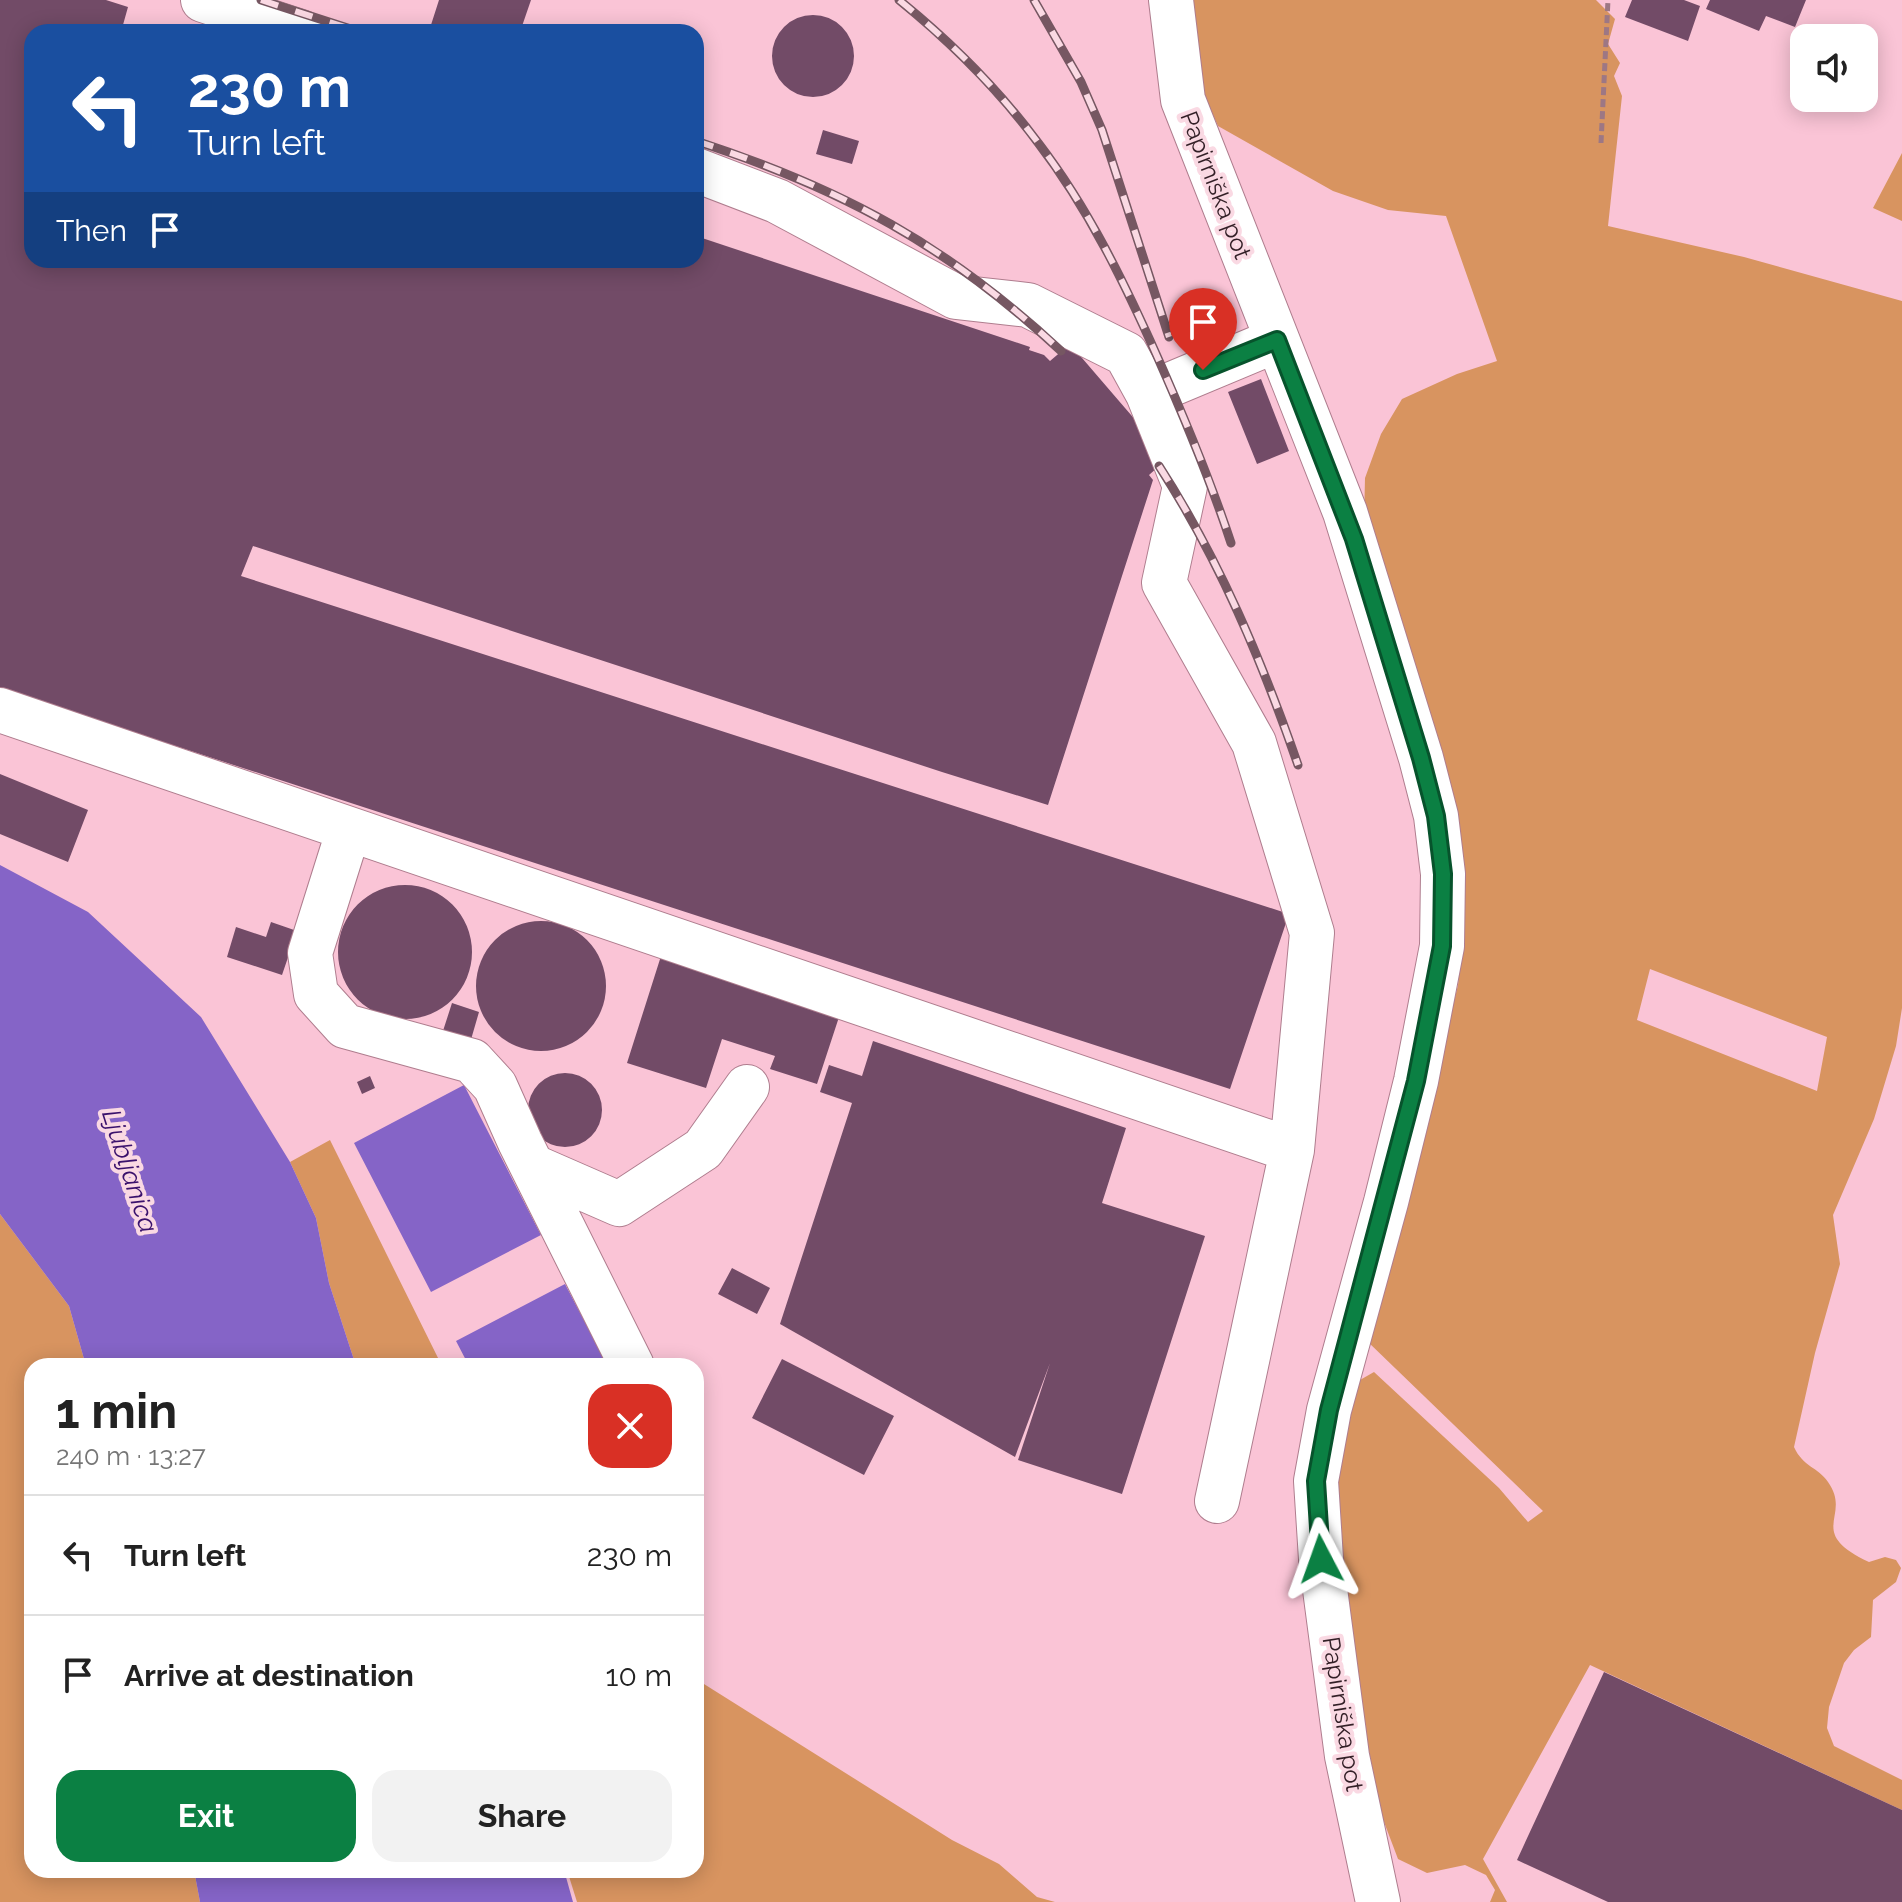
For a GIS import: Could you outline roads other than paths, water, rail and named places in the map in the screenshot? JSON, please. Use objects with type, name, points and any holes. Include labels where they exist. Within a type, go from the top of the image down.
[{"type":"street","points":[[203,0],[276,24]]},
{"type":"street","name":"Papirniška pot","points":[[1171,0],[1183,100],[1345,512],[1421,758],[1436,816],[1443,874],[1442,946],[1416,1081],[1329,1410],[1316,1481],[1321,1559],[1347,1756],[1378,1902]]},
{"type":"street","points":[[704,173],[777,201],[956,297],[1028,305],[1126,354],[1148,394],[1185,486],[1164,583],[1254,743],[1312,933],[1292,1150],[1217,1501]]},
{"type":"street","points":[[1148,394],[1277,340]]},
{"type":"street","points":[[0,710],[1292,1150]]},
{"type":"street","points":[[349,829],[310,953],[316,994],[345,1026],[472,1061],[495,1086],[628,1358]]},
{"type":"street","points":[[532,1166],[619,1204],[703,1149],[747,1087]]},
{"type":"water","name":"Ljubljanica","points":[[0,865],[88,912],[201,1017],[290,1162],[316,1218],[329,1283],[353,1358],[84,1358],[69,1306],[0,1214]]},
{"type":"water","points":[[464,1085],[541,1235],[431,1292],[354,1143]]},
{"type":"water","points":[[565,1284],[604,1358],[465,1358],[456,1341]]},
{"type":"water","points":[[196,1878],[566,1878],[573,1902],[200,1902]]},
{"type":"railway","points":[[261,0],[335,24]]},
{"type":"railway","points":[[899,0],[956,50],[1024,124],[1057,168],[1089,220],[1157,356],[1196,448],[1231,543]]},
{"type":"railway","points":[[1034,0],[1081,82],[1102,130],[1169,337]]},
{"type":"railway","points":[[704,144],[799,179],[891,224],[977,280],[1061,351]]},
{"type":"railway","points":[[1159,466],[1201,537],[1238,611],[1298,765]]}]
